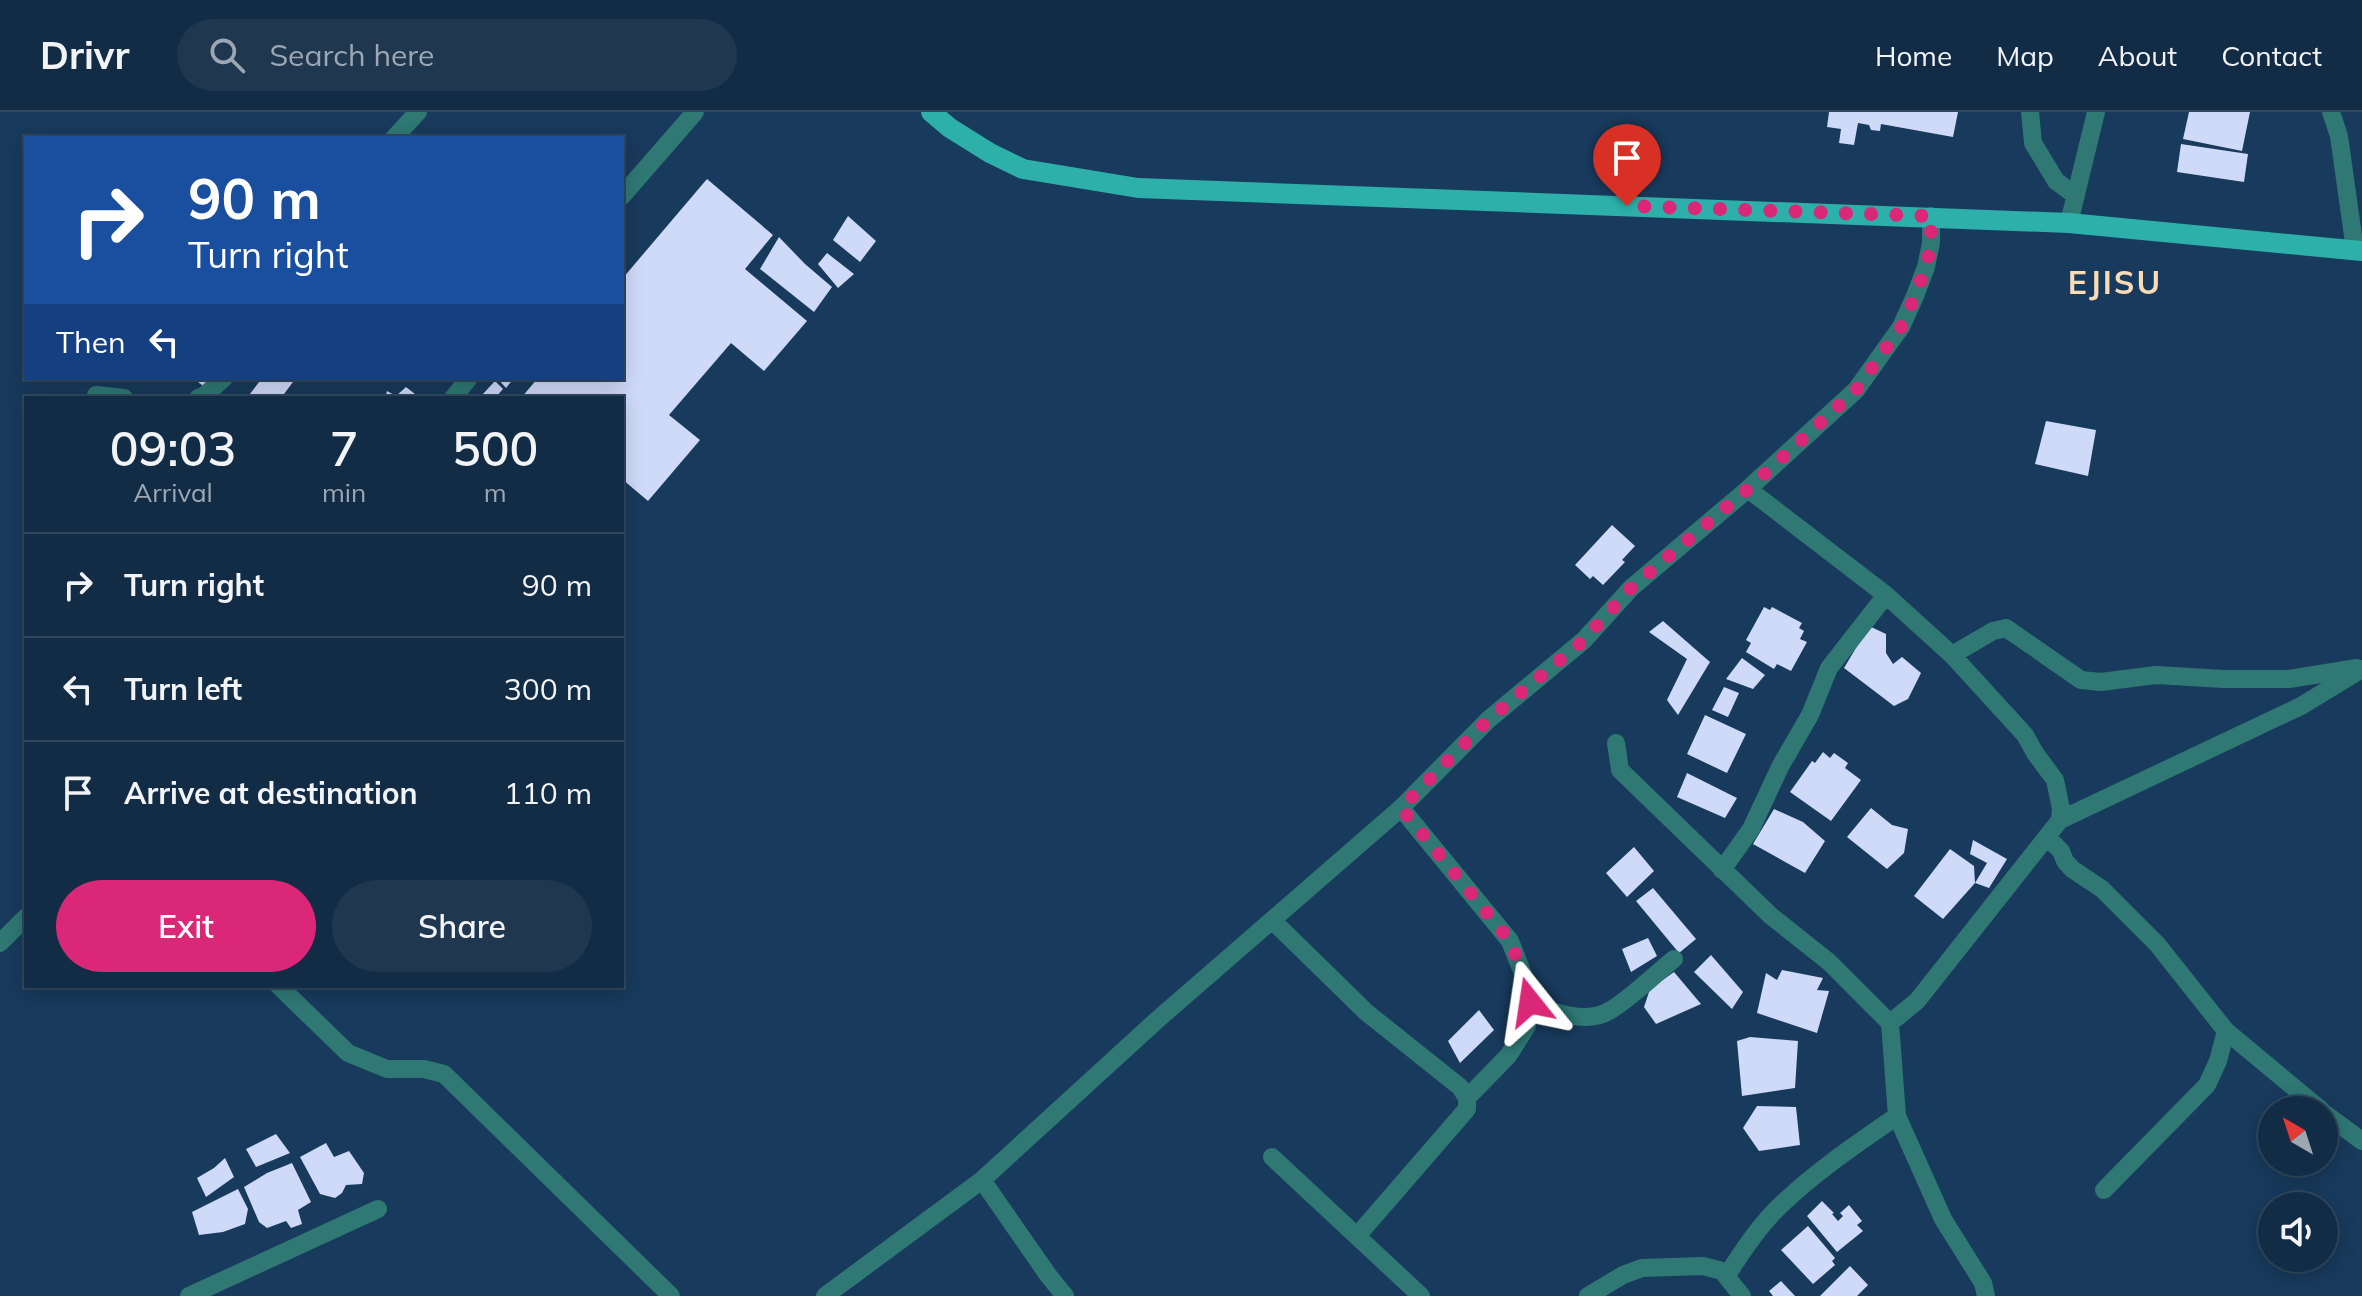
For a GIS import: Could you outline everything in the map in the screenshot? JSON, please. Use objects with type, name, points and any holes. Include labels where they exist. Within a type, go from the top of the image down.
[{"type":"main road","points":[[931,112],[990,153],[1023,169],[1138,188],[2069,223],[2358,250]]},
{"type":"street","points":[[396,136],[418,112]]},
{"type":"street","points":[[624,194],[695,112]]},
{"type":"street","points":[[2030,112],[2033,143],[2056,181],[2076,196]]},
{"type":"street","points":[[2069,223],[2096,112]]},
{"type":"street","points":[[2331,112],[2339,136],[2358,250]]},
{"type":"street","points":[[825,1296],[982,1180],[1157,1020],[1401,808],[1488,720],[1584,640],[1631,588],[1748,489],[1856,390],[1901,327],[1926,267],[1931,243],[1931,216]]},
{"type":"street","points":[[203,396],[222,380]]},
{"type":"street","points":[[455,396],[467,380]]},
{"type":"street","points":[[96,395],[105,396]]},
{"type":"street","points":[[1748,489],[1886,595],[1952,655],[2025,735],[2055,780],[2060,820]]},
{"type":"street","points":[[1722,870],[1751,829],[1781,765],[1810,715],[1829,668],[1886,595]]},
{"type":"street","points":[[1952,655],[1993,631],[2006,628],[2081,680],[2101,682],[2156,675],[2289,679],[2362,668]]},
{"type":"street","points":[[1890,1023],[1917,1001],[2060,820],[2268,723],[2362,668]]},
{"type":"street","points":[[1616,743],[1620,770],[1771,916],[1829,962],[1890,1023],[1897,1116],[1943,1219],[1983,1283],[1986,1296]]},
{"type":"street","points":[[1401,808],[1510,941],[1530,1002],[1527,1026],[1508,1056],[1467,1098]]},
{"type":"street","points":[[2047,837],[2061,851],[2072,869],[2102,889],[2157,944],[2226,1031],[2304,1096]]},
{"type":"street","points":[[0,943],[24,919]]},
{"type":"street","points":[[1272,920],[1366,1012],[1460,1087],[1467,1098],[1467,1109],[1357,1236]]},
{"type":"street","points":[[1530,1002],[1567,1014],[1600,1015],[1608,1012],[1674,959]]},
{"type":"street","points":[[281,988],[348,1053],[387,1069],[424,1069],[444,1074],[671,1296]]},
{"type":"street","points":[[2104,1190],[2207,1085],[2218,1061],[2226,1031]]},
{"type":"street","points":[[1727,1275],[1755,1234],[1782,1203],[1826,1166],[1897,1116]]},
{"type":"street","points":[[2338,1123],[2362,1141]]},
{"type":"street","points":[[1272,1157],[1421,1296]]},
{"type":"street","points":[[982,1180],[1065,1296]]},
{"type":"street","points":[[189,1296],[378,1209]]},
{"type":"street","points":[[1588,1296],[1623,1275],[1642,1268],[1703,1266],[1727,1275],[1742,1296]]},
{"type":"building","points":[[1829,112],[1958,112],[1953,137],[1881,124],[1880,131],[1871,130],[1869,125],[1858,123],[1854,145],[1839,143],[1841,129],[1827,127]]},
{"type":"building","points":[[2189,112],[2250,112],[2242,151],[2183,139]]},
{"type":"building","points":[[2181,144],[2248,154],[2244,182],[2177,172]]},
{"type":"building","points":[[707,179],[773,235],[745,269],[807,321],[764,371],[731,343],[669,415],[700,440],[648,501],[624,481],[624,396],[523,396],[536,380],[624,380],[624,277]]},
{"type":"building","points":[[848,216],[876,241],[860,262],[833,240]]},
{"type":"building","points":[[779,237],[832,287],[814,312],[760,269]]},
{"type":"building","points":[[827,253],[854,274],[838,288],[818,264]]},
{"type":"building","points":[[196,380],[214,380],[207,389]]},
{"type":"building","points":[[260,380],[294,380],[282,396],[250,394]]},
{"type":"building","points":[[499,380],[512,380],[506,388]]},
{"type":"building","points":[[495,381],[503,389],[497,396],[482,395]]},
{"type":"building","points":[[406,387],[415,394],[414,396],[396,396]]},
{"type":"building","points":[[2046,421],[2096,430],[2088,476],[2035,464]]},
{"type":"building","points":[[1612,525],[1635,546],[1622,560],[1625,562],[1603,585],[1593,576],[1590,579],[1575,565]]},
{"type":"building","points":[[1764,607],[1770,610],[1772,607],[1802,623],[1799,628],[1804,631],[1800,639],[1807,642],[1791,671],[1777,664],[1774,669],[1746,652],[1751,643],[1746,640]]},
{"type":"building","points":[[1663,621],[1710,662],[1678,715],[1667,700],[1687,659],[1649,632]]},
{"type":"building","points":[[1869,626],[1886,634],[1886,653],[1893,664],[1902,657],[1921,673],[1908,699],[1894,706],[1844,668]]},
{"type":"building","points":[[1742,658],[1765,675],[1753,689],[1726,679]]},
{"type":"building","points":[[1724,687],[1739,693],[1728,717],[1712,710]]},
{"type":"building","points":[[1705,715],[1746,734],[1727,773],[1687,754]]},
{"type":"building","points":[[1823,752],[1830,758],[1834,753],[1848,763],[1845,768],[1861,780],[1831,821],[1790,792],[1812,761],[1815,763]]},
{"type":"building","points":[[1687,773],[1737,798],[1725,818],[1677,797]]},
{"type":"building","points":[[1871,808],[1892,825],[1908,829],[1904,853],[1887,869],[1847,837]]},
{"type":"building","points":[[1774,809],[1803,822],[1825,841],[1805,873],[1753,844]]},
{"type":"building","points":[[1973,840],[2007,859],[1989,888],[1975,883],[1987,863],[1970,854]]},
{"type":"building","points":[[1634,847],[1654,871],[1627,897],[1606,873]]},
{"type":"building","points":[[1950,849],[1974,866],[1975,883],[1943,919],[1914,896]]},
{"type":"building","points":[[1653,888],[1696,939],[1679,953],[1636,901]]},
{"type":"building","points":[[1648,938],[1657,956],[1631,972],[1622,949]]},
{"type":"building","points":[[1711,955],[1743,992],[1732,1009],[1694,972]]},
{"type":"building","points":[[1782,970],[1823,978],[1817,990],[1829,991],[1817,1033],[1757,1013],[1766,973],[1777,980]]},
{"type":"building","points":[[1674,972],[1701,1004],[1656,1024],[1644,1007],[1650,989]]},
{"type":"building","points":[[1479,1010],[1494,1030],[1460,1063],[1448,1041]]},
{"type":"building","points":[[1750,1037],[1798,1041],[1795,1088],[1742,1096],[1737,1041]]},
{"type":"building","points":[[1757,1106],[1796,1107],[1800,1145],[1759,1151],[1743,1128]]},
{"type":"building","points":[[276,1134],[290,1153],[256,1167],[246,1149]]},
{"type":"building","points":[[326,1143],[334,1157],[349,1151],[364,1173],[362,1184],[346,1185],[335,1198],[320,1194],[300,1157]]},
{"type":"building","points":[[225,1158],[234,1177],[206,1197],[197,1178]]},
{"type":"building","points":[[292,1163],[311,1202],[298,1210],[302,1224],[291,1228],[286,1221],[267,1228],[259,1222],[244,1187]]},
{"type":"building","points":[[238,1189],[248,1209],[245,1224],[223,1232],[199,1235],[192,1212]]},
{"type":"building","points":[[1822,1201],[1838,1221],[1843,1216],[1840,1213],[1849,1205],[1862,1221],[1857,1225],[1863,1231],[1837,1252],[1807,1216]]},
{"type":"building","points":[[1808,1226],[1835,1258],[1832,1261],[1835,1265],[1813,1284],[1781,1250]]},
{"type":"building","points":[[1850,1266],[1868,1285],[1857,1296],[1820,1296]]},
{"type":"building","points":[[1781,1281],[1795,1296],[1773,1296],[1769,1291]]},
{"type":"district","name":"EJISU","points":[[2115,282]]},
{"type":"route","points":[[1530,1002],[1510,941],[1401,808],[1488,720],[1584,640],[1631,588],[1748,489],[1856,390],[1901,327],[1926,267],[1931,243],[1931,216],[1627,206]]}]
